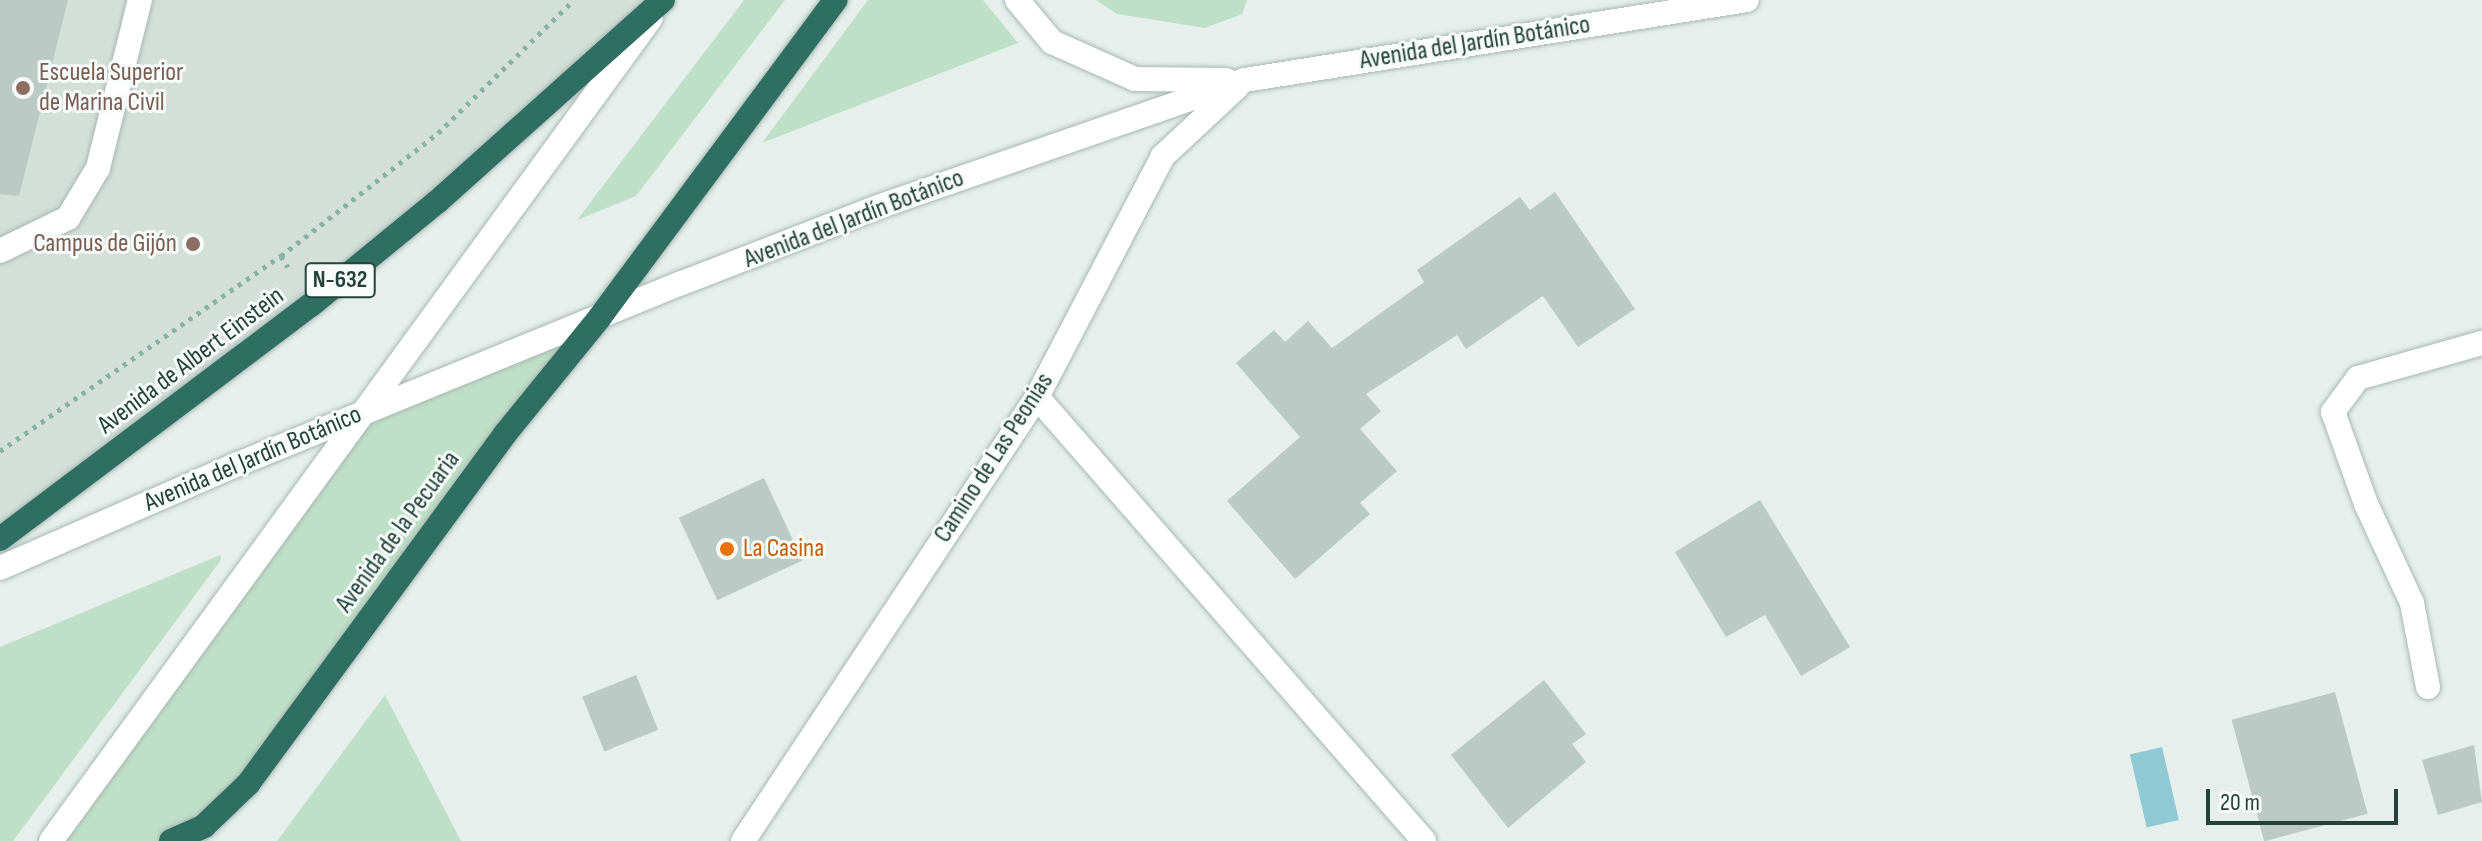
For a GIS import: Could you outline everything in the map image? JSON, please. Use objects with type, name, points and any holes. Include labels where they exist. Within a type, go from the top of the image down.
[{"type":"highway","name":"Avenida de Albert Einstein","points":[[0,539],[311,305],[437,202],[664,0]]},
{"type":"highway","points":[[600,317],[835,0]]},
{"type":"highway","name":"Avenida de la Pecuaria","points":[[171,841],[204,826],[248,784],[505,434],[600,317]]},
{"type":"street","points":[[0,251],[68,218],[98,168],[140,0]]},
{"type":"street","name":"Avenida de Albert Einstein","points":[[359,414],[664,0]]},
{"type":"street","points":[[1017,0],[1052,42],[1135,79],[1245,80]]},
{"type":"street","name":"Avenida del Jardín Botánico","points":[[0,568],[359,414],[878,207],[1245,80],[1747,0]]},
{"type":"street","name":"Camino de Las Peonias","points":[[743,841],[1037,397],[1163,156],[1245,80]]},
{"type":"street","points":[[2428,687],[2412,603],[2366,504],[2333,412],[2358,378],[2482,343]]},
{"type":"street","points":[[1037,397],[1424,841]]},
{"type":"street","points":[[51,841],[359,414]]},
{"type":"street","name":"Avenida de la Pecuaria","points":[[206,841],[248,784]]},
{"type":"path","points":[[281,256],[438,133],[574,0]]},
{"type":"shaded area","name":"Campus de Gijón","points":[[0,0],[663,0],[437,202],[0,539]]},
{"type":"green space","points":[[744,0],[785,0],[636,196],[577,220]]},
{"type":"green space","points":[[868,0],[983,0],[1018,43],[762,143]]},
{"type":"green space","points":[[1096,0],[1247,0],[1242,14],[1205,28],[1117,14]]},
{"type":"green space","points":[[600,317],[505,434],[206,841],[51,841],[359,414]]},
{"type":"green space","points":[[220,555],[221,560],[13,841],[0,841],[0,647]]},
{"type":"green space","points":[[385,695],[461,841],[277,841]]},
{"type":"water","points":[[2162,747],[2179,820],[2147,828],[2130,754]]},
{"type":"building","name":"Escuela Superior de Marina Civil","points":[[0,0],[68,0],[19,196],[0,194]]},
{"type":"building","points":[[1555,192],[1635,309],[1578,347],[1543,296],[1466,349],[1457,335],[1366,394],[1381,411],[1360,429],[1397,471],[1360,503],[1370,514],[1295,579],[1227,501],[1300,437],[1236,363],[1274,330],[1285,342],[1308,321],[1332,348],[1424,282],[1417,270],[1520,197],[1530,210]]},
{"type":"building","points":[[764,478],[802,560],[717,600],[679,518]]},
{"type":"building","points":[[1760,500],[1850,647],[1801,676],[1765,615],[1726,637],[1675,552]]},
{"type":"building","points":[[636,675],[658,730],[604,751],[582,697]]},
{"type":"building","points":[[1544,680],[1586,734],[1572,744],[1586,762],[1508,828],[1451,755]]},
{"type":"building","points":[[2335,692],[2368,814],[2264,841],[2232,720]]},
{"type":"building","points":[[2474,745],[2482,802],[2438,815],[2422,760]]},
{"type":"place","name":"Escuela Superior de Marina Civil","points":[[23,88]]},
{"type":"place","name":"Campus de Gijón","points":[[193,244]]},
{"type":"place","name":"La Casina","points":[[727,549]]}]
